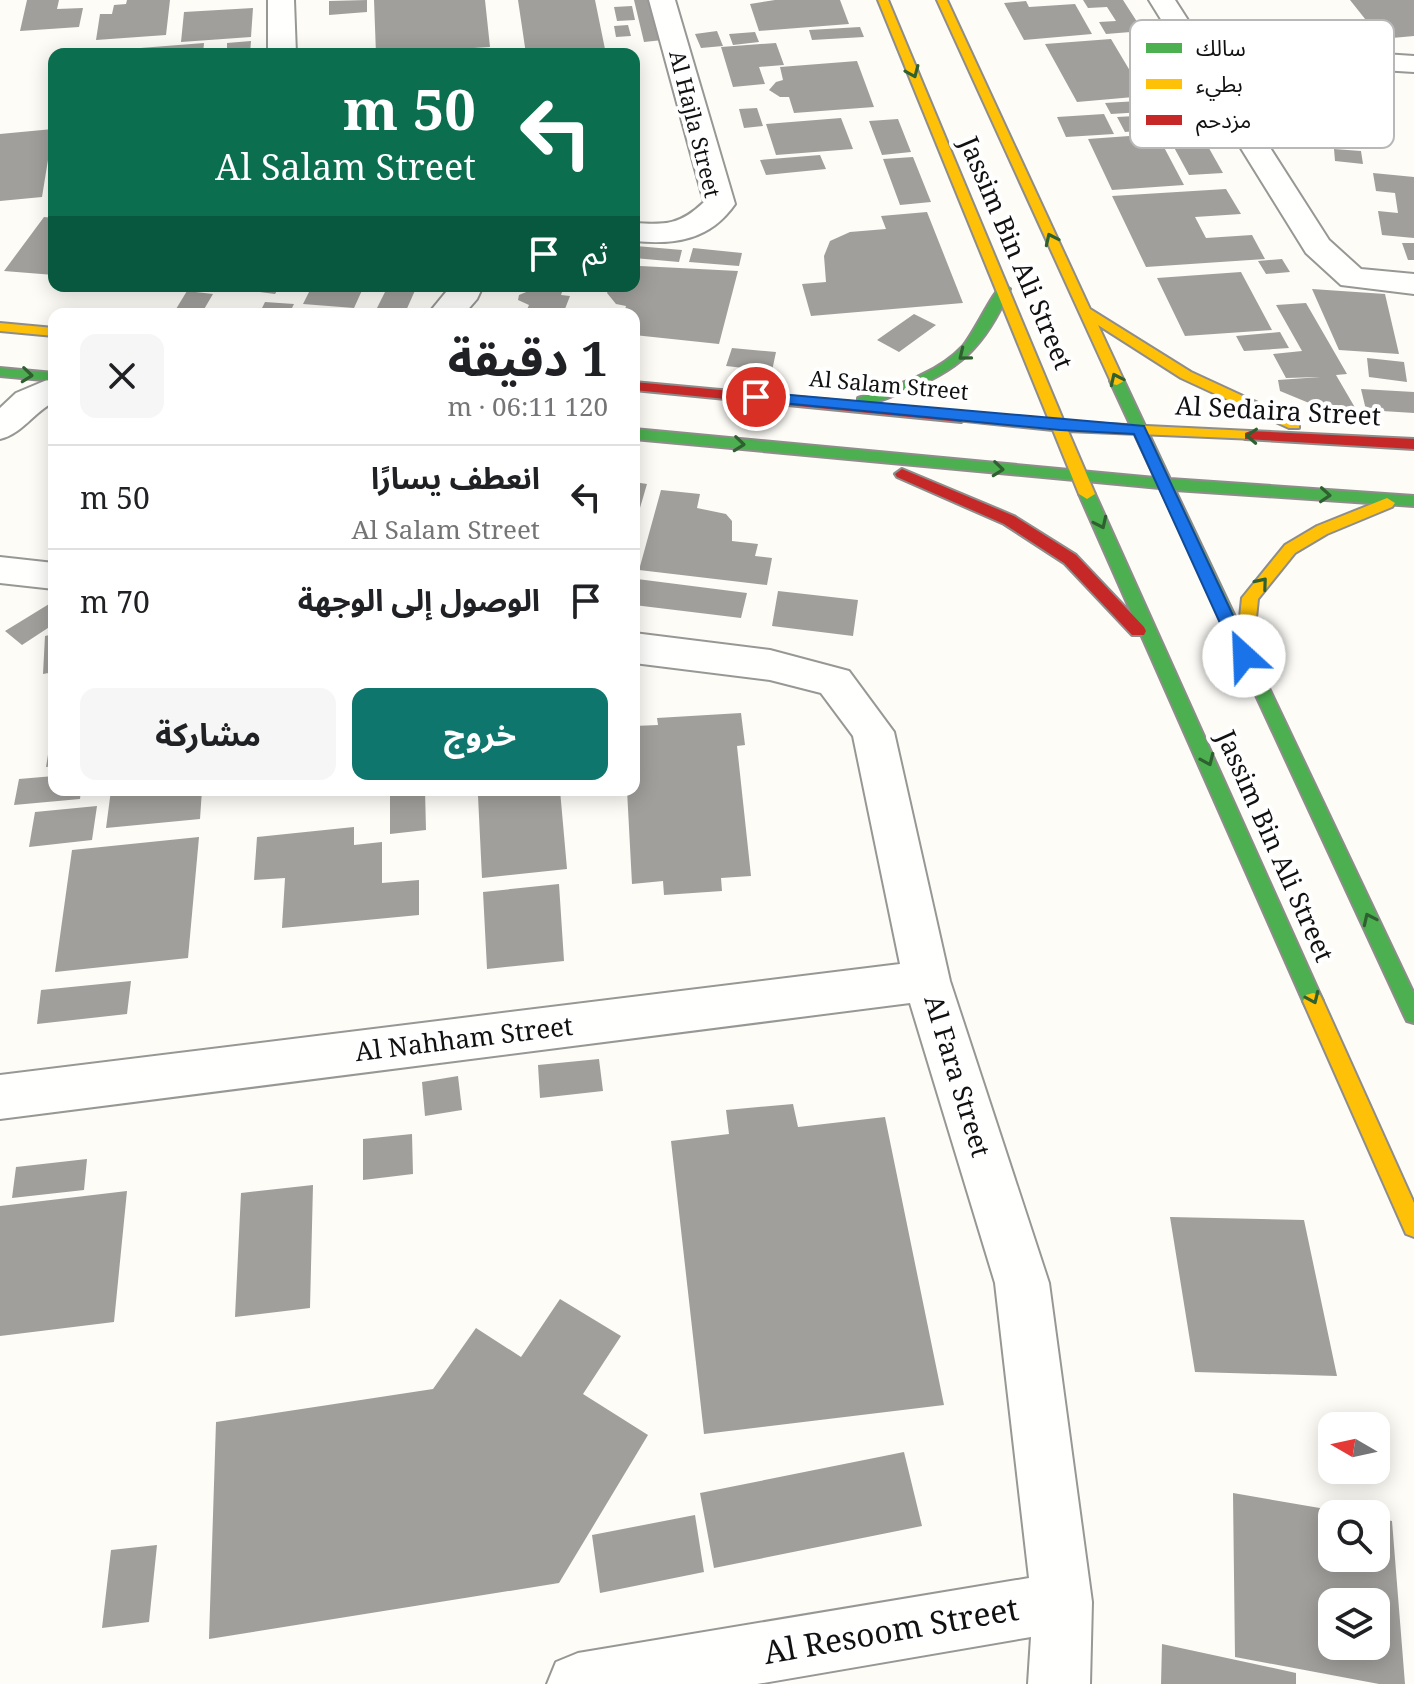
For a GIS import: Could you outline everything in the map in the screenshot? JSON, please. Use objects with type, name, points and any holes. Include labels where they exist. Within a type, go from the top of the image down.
[{"type":"street","points":[[281,0],[282,48]]},
{"type":"street","name":"Al Hajla Street","points":[[640,232],[659,234],[696,227],[720,204],[662,0]]},
{"type":"street","name":"Jassim Bin Ali Street","points":[[883,0],[1080,478],[1163,657],[1414,1227]]},
{"type":"street","name":"Jassim Bin Ali Street","points":[[942,0],[1083,310],[1414,1015]]},
{"type":"street","points":[[1162,0],[1174,20]]},
{"type":"street","points":[[1394,63],[1414,64]]},
{"type":"street","points":[[1255,148],[1317,246],[1352,278],[1414,284]]},
{"type":"street","points":[[848,406],[913,384],[956,362],[976,345],[994,318],[1003,289]]},
{"type":"street","points":[[1083,310],[1149,356],[1210,391],[1335,440]]},
{"type":"street","points":[[0,327],[48,331]]},
{"type":"street","points":[[0,372],[48,376]]},
{"type":"street","name":"Al Salam Street","points":[[640,387],[1060,426],[1139,430]]},
{"type":"street","points":[[0,428],[28,401],[48,391]]},
{"type":"street","name":"Al Sedaira Street","points":[[1139,430],[1414,444]]},
{"type":"street","points":[[640,435],[1080,478],[1404,500]]},
{"type":"street","points":[[847,455],[923,481],[1009,520],[1058,551],[1070,559],[1163,657]]},
{"type":"street","points":[[1244,656],[1250,598],[1290,549],[1357,513],[1404,500]]},
{"type":"street","points":[[0,570],[48,575]]},
{"type":"street","name":"Al Fara Street","points":[[640,649],[770,665],[835,682],[873,732],[927,981],[1022,1283],[1062,1602],[1059,1684]]},
{"type":"street","name":"Al Nahham Street","points":[[0,1097],[927,981]]},
{"type":"street","name":"Al Resoom Street","points":[[578,1684],[1062,1602]]},
{"type":"building","points":[[27,0],[59,0],[57,9],[83,8],[79,27],[20,31]]},
{"type":"building","points":[[127,0],[170,0],[166,35],[96,40],[100,14],[112,14],[114,5],[126,4]]},
{"type":"building","points":[[367,0],[367,12],[329,15],[329,1]]},
{"type":"building","points":[[374,0],[485,0],[490,47],[376,48]]},
{"type":"building","points":[[518,0],[595,0],[605,48],[525,48]]},
{"type":"building","points":[[634,0],[653,0],[663,40],[644,42]]},
{"type":"building","points":[[775,0],[840,0],[849,24],[759,31],[750,4]]},
{"type":"building","points":[[1083,0],[1123,0],[1136,20],[1130,20],[1130,32],[1106,34],[1099,22],[1116,21],[1107,7],[1088,8]]},
{"type":"building","points":[[1350,0],[1414,0],[1414,36],[1394,38],[1394,20],[1366,20]]},
{"type":"building","points":[[1026,1],[1029,7],[1075,4],[1092,34],[1024,40],[1004,3]]},
{"type":"building","points":[[632,6],[635,20],[617,21],[614,7]]},
{"type":"building","points":[[253,8],[251,37],[181,42],[184,12]]},
{"type":"building","points":[[628,25],[631,36],[616,37],[614,26]]},
{"type":"building","points":[[860,27],[864,37],[812,40],[809,30]]},
{"type":"building","points":[[717,31],[723,46],[701,48],[695,34]]},
{"type":"building","points":[[755,32],[759,42],[733,45],[729,34]]},
{"type":"building","points":[[1111,39],[1130,71],[1130,97],[1077,102],[1045,44]]},
{"type":"building","points":[[251,41],[250,48],[227,48],[227,43]]},
{"type":"building","points":[[204,43],[204,48],[140,48]]},
{"type":"building","points":[[776,43],[784,65],[759,67],[765,84],[733,87],[721,47]]},
{"type":"building","points":[[857,61],[874,107],[794,113],[789,97],[780,97],[769,90],[776,82],[783,80],[780,67]]},
{"type":"building","points":[[1130,101],[1130,113],[1111,114],[1105,103]]},
{"type":"building","points":[[757,108],[763,126],[744,128],[739,109]]},
{"type":"building","points":[[1104,114],[1114,134],[1066,137],[1057,117]]},
{"type":"building","points":[[1130,116],[1130,132],[1125,132],[1117,117]]},
{"type":"building","points":[[841,118],[853,149],[776,155],[766,124]]},
{"type":"building","points":[[898,119],[911,152],[882,155],[869,121]]},
{"type":"building","points":[[48,129],[48,160],[42,197],[0,201],[0,134]]},
{"type":"building","points":[[1130,136],[1130,148],[1164,148],[1184,185],[1112,190],[1088,139]]},
{"type":"building","points":[[1174,148],[1209,148],[1223,173],[1189,175]]},
{"type":"building","points":[[1334,149],[1361,151],[1363,164],[1335,161]]},
{"type":"building","points":[[820,155],[826,169],[766,175],[760,160]]},
{"type":"building","points":[[913,157],[931,202],[900,205],[883,159]]},
{"type":"building","points":[[1373,173],[1414,177],[1414,238],[1382,235],[1378,211],[1398,213],[1395,193],[1376,191]]},
{"type":"building","points":[[1226,189],[1241,214],[1195,217],[1206,238],[1252,235],[1265,259],[1146,267],[1112,196]]},
{"type":"building","points":[[927,212],[963,303],[811,316],[802,284],[826,282],[824,256],[830,241],[850,232],[886,229],[881,216]]},
{"type":"building","points":[[44,217],[48,217],[48,275],[4,271]]},
{"type":"building","points":[[1402,243],[1414,243],[1414,260],[1408,260]]},
{"type":"building","points":[[640,246],[682,250],[679,262],[640,259]]},
{"type":"building","points":[[693,248],[742,253],[739,266],[689,262]]},
{"type":"building","points":[[1282,259],[1290,272],[1266,274],[1258,261]]},
{"type":"building","points":[[640,266],[738,271],[719,344],[640,336],[640,308],[616,304],[607,293],[640,292]]},
{"type":"building","points":[[1241,272],[1272,330],[1185,336],[1157,278]]},
{"type":"building","points":[[1312,289],[1385,294],[1399,354],[1339,350]]},
{"type":"building","points":[[186,292],[213,294],[205,308],[177,308]]},
{"type":"building","points":[[309,292],[361,292],[354,308],[303,304]]},
{"type":"building","points":[[385,292],[414,292],[407,308],[377,308]]},
{"type":"building","points":[[526,292],[562,292],[561,295],[570,296],[565,308],[528,308],[529,305],[518,300],[519,295]]},
{"type":"building","points":[[265,302],[294,304],[292,308],[262,308]]},
{"type":"building","points":[[1306,303],[1347,374],[1336,375],[1357,411],[1309,403],[1280,391],[1278,380],[1320,377],[1286,378],[1273,354],[1302,351],[1276,305]]},
{"type":"building","points":[[914,314],[936,325],[899,352],[877,340]]},
{"type":"building","points":[[1280,332],[1289,348],[1244,351],[1236,336]]},
{"type":"building","points":[[732,348],[776,352],[772,371],[726,366]]},
{"type":"building","points":[[1367,358],[1404,362],[1407,382],[1369,377]]},
{"type":"building","points":[[1361,389],[1414,392],[1414,413],[1366,410]]},
{"type":"building","points":[[640,483],[647,484],[640,508]]},
{"type":"building","points":[[661,490],[700,494],[697,508],[726,514],[732,521],[732,541],[758,544],[755,556],[772,558],[767,585],[640,570]]},
{"type":"building","points":[[640,579],[747,593],[741,618],[640,606]]},
{"type":"building","points":[[778,591],[858,600],[853,636],[772,626]]},
{"type":"building","points":[[48,605],[48,628],[22,645],[5,631]]},
{"type":"building","points":[[48,635],[48,673],[43,674],[45,636]]},
{"type":"building","points":[[741,713],[745,745],[737,746],[751,876],[721,878],[722,891],[664,895],[663,881],[632,884],[627,796],[640,796],[640,726],[658,725],[657,718]]},
{"type":"building","points":[[48,777],[48,796],[80,796],[80,799],[14,805],[19,779]]},
{"type":"building","points":[[110,796],[202,796],[200,819],[106,828]]},
{"type":"building","points":[[390,796],[425,796],[426,830],[390,834]]},
{"type":"building","points":[[478,796],[561,796],[567,869],[482,878]]},
{"type":"building","points":[[97,806],[92,840],[29,847],[35,812]]},
{"type":"building","points":[[354,827],[354,845],[382,842],[382,883],[419,880],[419,915],[282,928],[285,878],[254,880],[257,837]]},
{"type":"building","points":[[199,837],[188,958],[55,972],[72,850]]},
{"type":"building","points":[[559,884],[564,961],[487,969],[483,892]]},
{"type":"building","points":[[131,981],[127,1014],[37,1024],[41,990]]},
{"type":"building","points":[[599,1059],[603,1091],[540,1098],[538,1065]]},
{"type":"building","points":[[458,1076],[462,1110],[425,1116],[422,1082]]},
{"type":"building","points":[[793,1104],[798,1127],[885,1117],[944,1405],[704,1434],[671,1141],[729,1134],[726,1110]]},
{"type":"building","points":[[412,1134],[413,1174],[363,1180],[363,1139]]},
{"type":"building","points":[[87,1159],[84,1190],[12,1198],[16,1167]]},
{"type":"building","points":[[313,1185],[310,1308],[235,1317],[241,1193]]},
{"type":"building","points":[[127,1191],[114,1322],[0,1336],[0,1206]]},
{"type":"building","points":[[1170,1217],[1304,1220],[1337,1376],[1195,1372]]},
{"type":"building","points":[[560,1299],[621,1336],[583,1394],[648,1435],[559,1583],[209,1639],[216,1422],[433,1389],[476,1328],[521,1357]]},
{"type":"building","points":[[904,1452],[922,1526],[714,1568],[700,1493]]},
{"type":"building","points":[[1233,1493],[1318,1508],[1318,1572],[1390,1572],[1392,1521],[1405,1684],[1379,1684],[1235,1657]]},
{"type":"building","points":[[695,1515],[704,1572],[600,1593],[592,1535]]},
{"type":"building","points":[[157,1545],[149,1622],[102,1628],[111,1550]]},
{"type":"building","points":[[1162,1644],[1296,1673],[1296,1684],[1161,1684]]},
{"type":"traffic: fast","points":[[863,401],[911,384],[950,364],[979,335],[1003,289]]},
{"type":"traffic: fast","points":[[0,372],[48,376]]},
{"type":"traffic: fast","points":[[1117,381],[1414,1015]]},
{"type":"traffic: fast","points":[[640,435],[1080,478],[1414,501]]},
{"type":"traffic: fast","points":[[1087,494],[1313,1001]]},
{"type":"traffic: slow","points":[[883,0],[1087,494]]},
{"type":"traffic: slow","points":[[942,0],[1117,381]]},
{"type":"traffic: slow","points":[[1085,311],[1186,375],[1294,425]]},
{"type":"traffic: slow","points":[[0,327],[48,331]]},
{"type":"traffic: slow","points":[[961,417],[1060,426],[1250,436]]},
{"type":"traffic: slow","points":[[1244,656],[1250,598],[1290,549],[1322,530],[1387,503]]},
{"type":"traffic: slow","points":[[1313,1001],[1414,1227]]},
{"type":"traffic: jam","points":[[640,387],[961,417]]},
{"type":"traffic: jam","points":[[1250,436],[1414,444]]},
{"type":"traffic: jam","points":[[902,474],[1009,520],[1070,559],[1138,631]]},
{"type":"route","points":[[756,397],[1060,426],[1139,430],[1244,656]]}]
